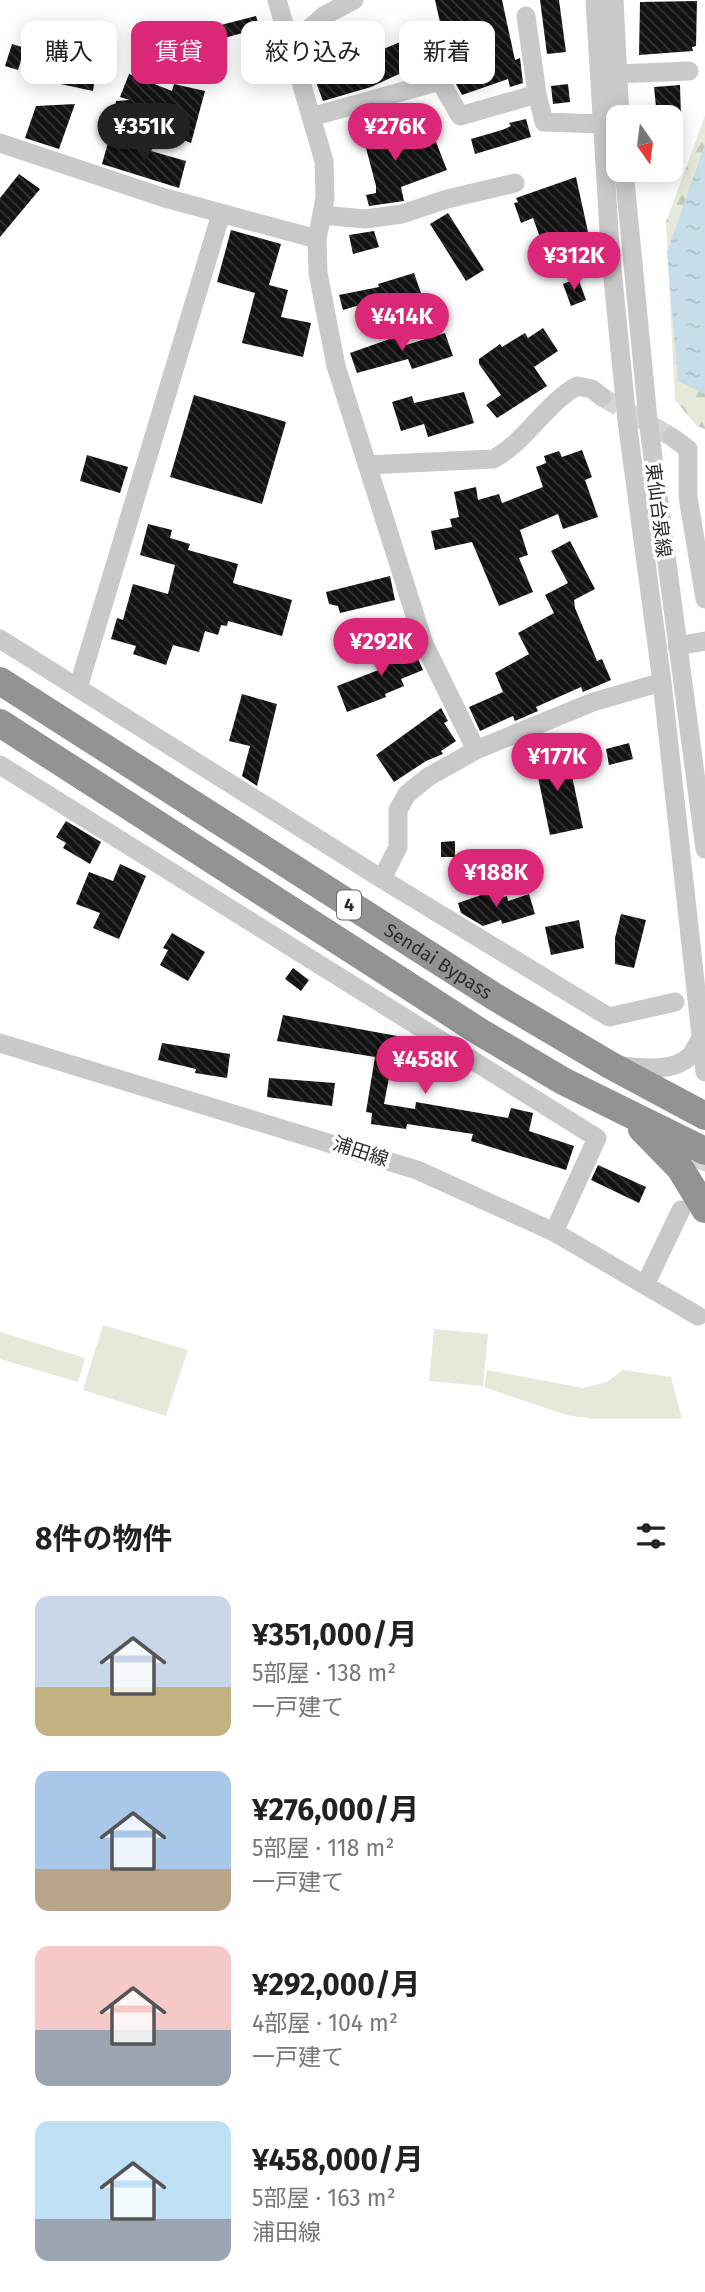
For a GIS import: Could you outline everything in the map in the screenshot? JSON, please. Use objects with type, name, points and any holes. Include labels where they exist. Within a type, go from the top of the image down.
[{"type":"highway","name":"Sendai Bypass","points":[[0,681],[358,911],[610,1065],[705,1116]]},
{"type":"highway","name":"Sendai Bypass","points":[[0,723],[480,1032],[628,1114],[705,1150]]},
{"type":"highway","points":[[628,1114],[680,1168],[693,1209]]},
{"type":"street","points":[[277,0],[283,21]]},
{"type":"street","points":[[318,21],[354,0]]},
{"type":"street","points":[[595,0],[608,105]]},
{"type":"street","points":[[612,105],[617,74],[614,0]]},
{"type":"street","points":[[526,16],[537,94],[544,122],[606,120]]},
{"type":"street","points":[[617,74],[689,71]]},
{"type":"street","points":[[311,117],[440,81],[460,116],[537,94]]},
{"type":"street","points":[[301,84],[324,161],[325,198],[317,239],[318,273],[336,366],[424,644],[477,750]]},
{"type":"street","points":[[0,143],[221,214],[317,239]]},
{"type":"street","points":[[610,182],[610,248],[627,421],[662,682],[705,1072]]},
{"type":"street","name":"東仙台泉線","points":[[625,182],[648,420],[705,849]]},
{"type":"street","points":[[322,215],[365,219],[402,214],[447,199],[514,183]]},
{"type":"street","points":[[78,688],[221,214]]},
{"type":"street","points":[[550,267],[610,248]]},
{"type":"street","points":[[366,465],[493,459],[508,451],[536,419],[567,392],[578,386],[592,389],[602,397]]},
{"type":"street","points":[[672,437],[688,449],[688,497],[705,599]]},
{"type":"street","points":[[0,639],[609,1017],[675,1002]]},
{"type":"street","points":[[677,646],[705,641]]},
{"type":"street","points":[[382,878],[398,847],[398,810],[407,794],[428,777],[477,750],[593,702],[662,682]]},
{"type":"street","points":[[0,765],[597,1138],[554,1232]]},
{"type":"street","points":[[610,1065],[647,1068],[676,1064],[689,1058],[701,1038]]},
{"type":"street","name":"浦田線","points":[[0,1043],[417,1170],[554,1232],[698,1316]]},
{"type":"street","points":[[645,1285],[693,1209]]},
{"type":"green space","points":[[705,116],[705,429],[697,426],[675,400],[666,222],[681,182],[683,182]]},
{"type":"green space","points":[[103,1325],[188,1350],[166,1416],[83,1390]]},
{"type":"green space","points":[[434,1329],[488,1334],[483,1386],[429,1381]]},
{"type":"green space","points":[[0,1332],[85,1358],[78,1382],[0,1359]]},
{"type":"green space","points":[[487,1370],[583,1388],[607,1382],[623,1370],[671,1377],[682,1419],[593,1419],[566,1415],[484,1387]]},
{"type":"water","points":[[705,144],[705,394],[678,381],[667,252]]},
{"type":"building","points":[[435,0],[502,0],[515,60],[520,58],[523,83],[510,87],[508,79],[495,84],[495,21],[440,21]]},
{"type":"building","points":[[540,0],[559,0],[566,52],[547,54]]},
{"type":"building","points":[[697,1],[696,46],[692,47],[693,51],[639,55],[640,2]]},
{"type":"building","points":[[256,16],[257,21],[241,21],[241,33],[227,37],[227,23]]},
{"type":"building","points":[[399,42],[399,74],[385,81],[385,60],[385,48]]},
{"type":"building","points":[[12,44],[21,47],[18,70],[5,66]]},
{"type":"building","points":[[129,74],[131,84],[154,84],[172,91],[174,84],[205,91],[191,143],[114,112],[116,101],[130,100],[120,97]]},
{"type":"building","points":[[60,84],[94,84],[93,91]]},
{"type":"building","points":[[317,84],[377,84],[371,87],[323,101]]},
{"type":"building","points":[[456,84],[494,84],[462,95]]},
{"type":"building","points":[[568,84],[570,102],[553,104],[551,86]]},
{"type":"building","points":[[680,85],[681,105],[656,105],[654,87]]},
{"type":"building","points":[[75,104],[59,149],[25,138],[36,106]]},
{"type":"building","points":[[378,116],[391,154],[415,145],[417,149],[436,142],[447,170],[401,187],[404,201],[369,206],[366,195],[376,193],[376,186],[365,144],[361,146],[354,122]]},
{"type":"building","points":[[526,119],[531,137],[475,154],[471,139],[502,130],[511,126],[509,123]]},
{"type":"building","points":[[109,139],[186,161],[179,188],[102,164]]},
{"type":"building","points":[[19,174],[40,189],[0,237],[0,198]]},
{"type":"building","points":[[576,177],[590,241],[546,254],[533,218],[521,223],[514,203],[518,202],[516,198]]},
{"type":"building","points":[[448,213],[484,270],[466,281],[430,224]]},
{"type":"building","points":[[231,230],[281,244],[269,285],[288,290],[281,317],[311,323],[303,357],[242,343],[255,293],[217,282]]},
{"type":"building","points":[[374,231],[379,247],[353,254],[349,235]]},
{"type":"building","points":[[414,273],[421,293],[367,315],[363,304],[343,310],[339,295],[379,287],[378,284]]},
{"type":"building","points":[[578,278],[586,300],[571,306],[563,284]]},
{"type":"building","points":[[543,328],[558,351],[534,367],[547,386],[497,418],[486,405],[501,395],[479,364],[479,359],[500,344],[502,347],[525,333],[528,338]]},
{"type":"building","points":[[445,333],[453,356],[412,369],[408,359],[357,373],[350,353],[401,335],[406,345]]},
{"type":"building","points":[[464,392],[474,423],[428,437],[424,424],[401,431],[392,402],[412,396],[414,403]]},
{"type":"building","points":[[194,395],[286,422],[262,504],[170,477]]},
{"type":"building","points":[[582,450],[592,477],[585,480],[598,517],[563,529],[558,514],[520,530],[528,555],[519,558],[533,592],[499,606],[472,542],[435,550],[431,531],[452,527],[450,519],[459,517],[454,492],[476,487],[478,500],[499,494],[502,503],[543,487],[536,467],[546,463],[544,456],[559,451],[562,457]]},
{"type":"building","points":[[87,455],[128,467],[120,493],[80,481]]},
{"type":"building","points":[[148,524],[172,530],[170,538],[190,544],[188,550],[238,564],[233,583],[292,600],[282,636],[228,621],[227,626],[221,625],[218,635],[205,631],[199,652],[173,645],[166,665],[133,654],[136,646],[111,639],[117,618],[123,620],[133,584],[168,594],[175,565],[140,555]]},
{"type":"building","points":[[570,541],[595,589],[574,600],[575,608],[597,661],[602,659],[611,680],[583,692],[581,687],[536,707],[538,711],[515,721],[513,716],[480,731],[469,707],[503,692],[495,673],[529,654],[518,633],[554,613],[545,595],[568,583],[551,551]]},
{"type":"building","points":[[390,576],[395,600],[340,613],[338,606],[329,604],[326,592]]},
{"type":"building","points":[[411,643],[423,670],[401,679],[404,686],[385,694],[386,697],[347,712],[337,686],[381,669],[376,656]]},
{"type":"building","points":[[242,694],[277,704],[257,786],[242,776],[250,746],[229,741]]},
{"type":"building","points":[[441,708],[448,721],[444,723],[456,741],[441,751],[443,754],[426,761],[394,782],[376,755]]},
{"type":"building","points":[[629,743],[633,759],[609,765],[606,749]]},
{"type":"building","points":[[549,745],[553,766],[569,762],[583,828],[550,835],[532,748]]},
{"type":"building","points":[[66,821],[101,842],[90,864],[63,848],[66,843],[56,837]]},
{"type":"building","points":[[455,841],[455,857],[441,857],[441,842]]},
{"type":"building","points":[[120,864],[146,876],[119,939],[93,928],[100,913],[76,904],[89,872],[113,881]]},
{"type":"building","points":[[490,892],[493,900],[507,896],[508,901],[529,894],[535,914],[502,924],[501,920],[483,926],[461,913],[458,903]]},
{"type":"building","points":[[621,914],[646,920],[634,968],[615,964],[615,938]]},
{"type":"building","points":[[579,920],[584,948],[551,955],[545,927]]},
{"type":"building","points":[[172,933],[205,952],[188,981],[160,965],[168,950],[163,948]]},
{"type":"building","points":[[293,968],[309,980],[301,991],[285,979]]},
{"type":"building","points":[[283,1015],[397,1036],[384,1104],[415,1109],[416,1102],[508,1118],[511,1108],[533,1113],[529,1131],[574,1146],[566,1170],[471,1141],[473,1134],[407,1124],[406,1129],[371,1124],[372,1113],[366,1112],[375,1057],[277,1041]]},
{"type":"building","points":[[162,1043],[230,1054],[227,1078],[195,1073],[196,1069],[158,1060]]},
{"type":"building","points":[[269,1078],[335,1083],[332,1106],[267,1097]]},
{"type":"building","points":[[598,1165],[646,1187],[639,1203],[591,1180]]},
{"type":"tunnel","points":[[602,397],[672,437]]},
{"type":"tunnel","points":[[688,1196],[705,1158]]}]
